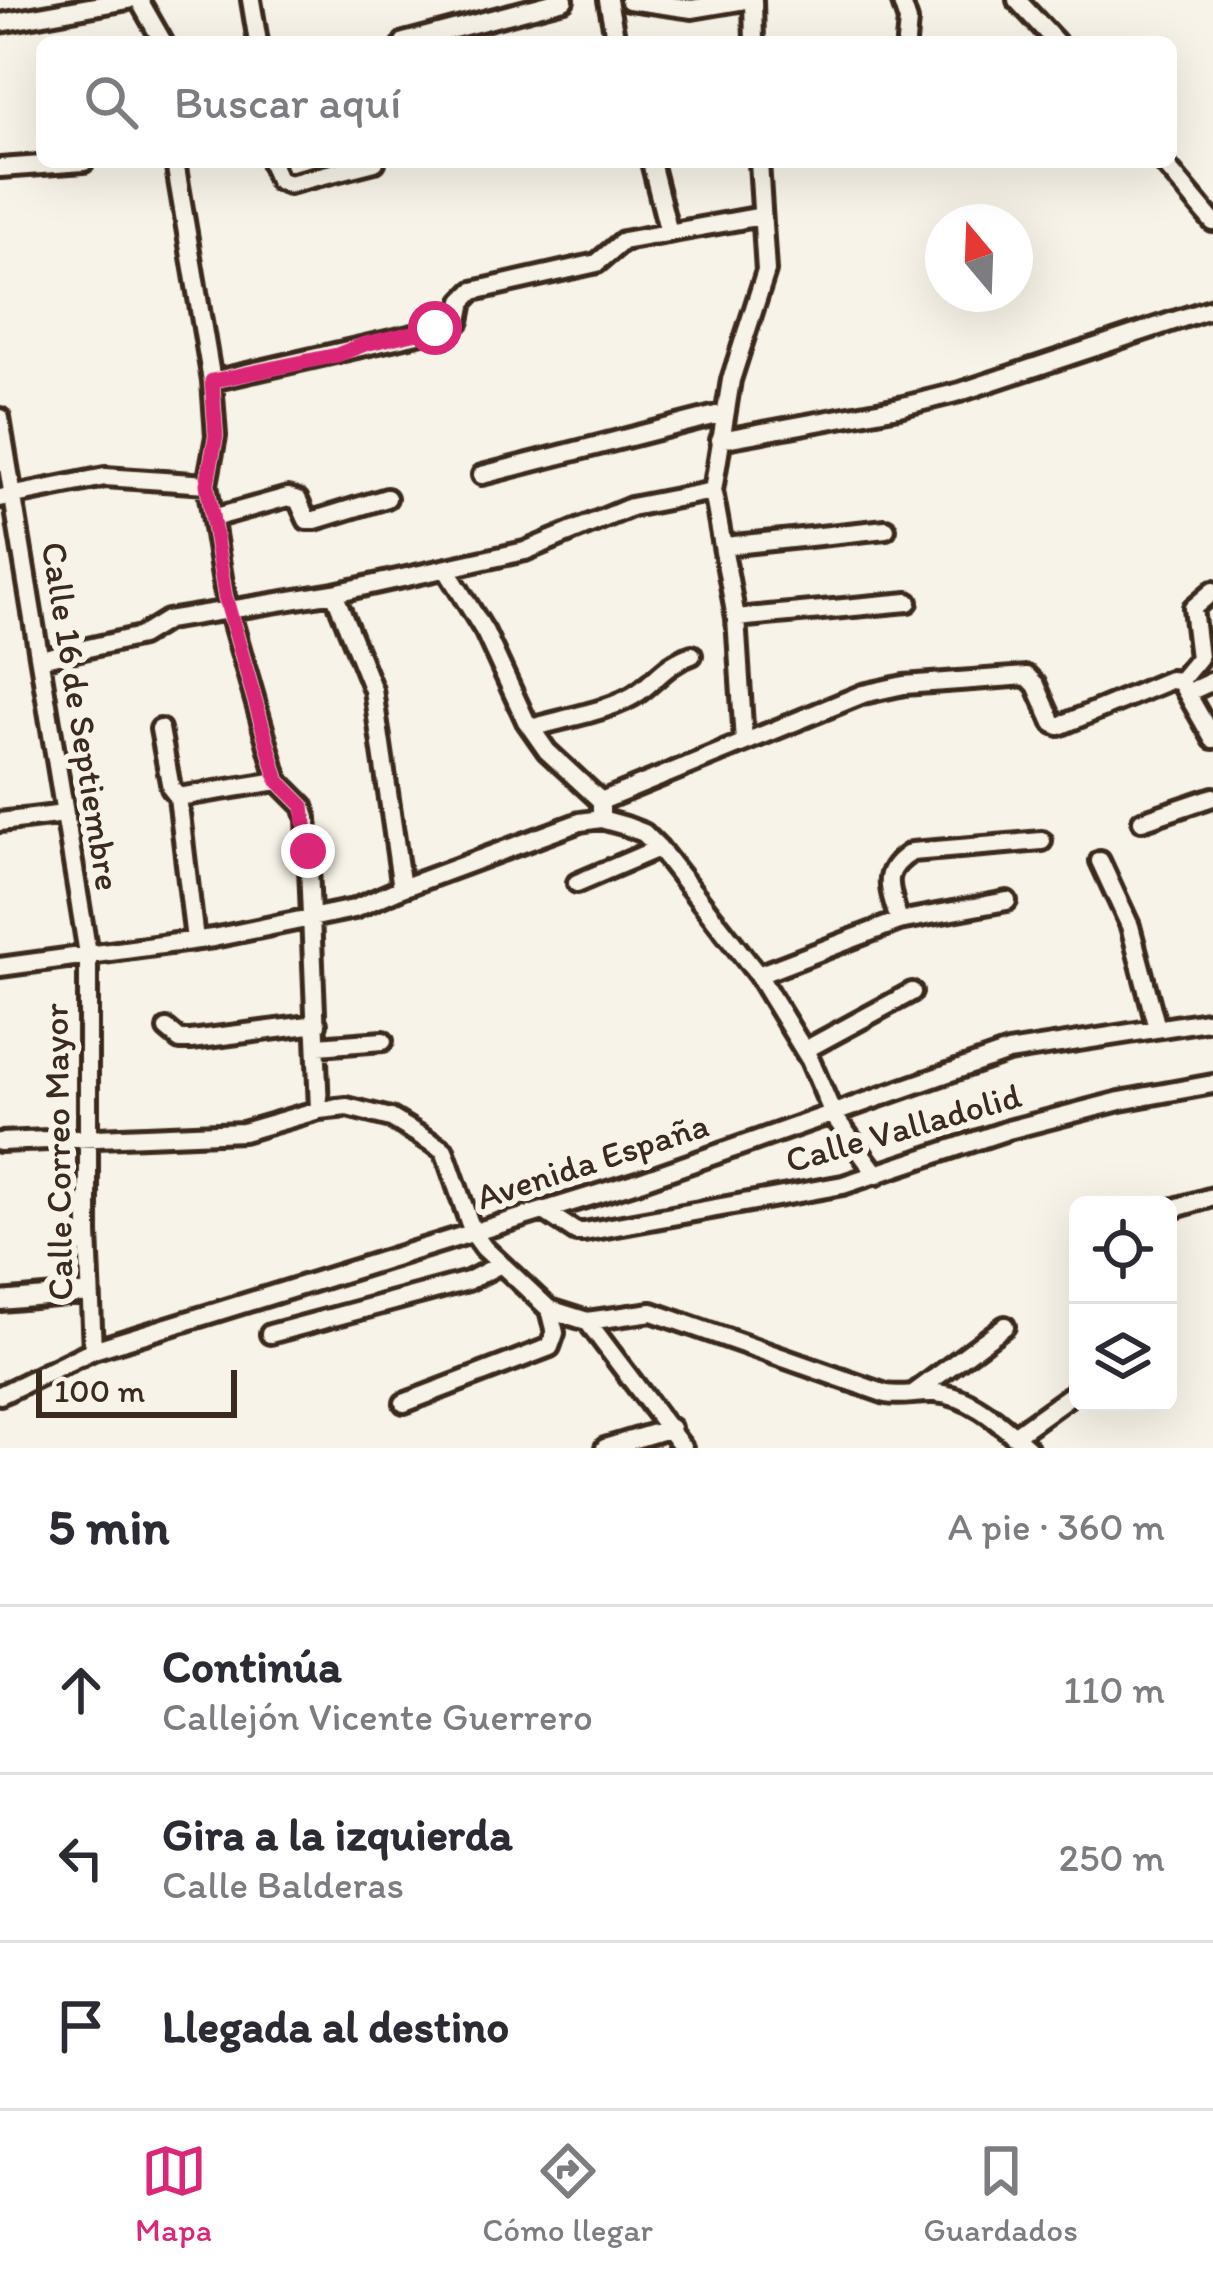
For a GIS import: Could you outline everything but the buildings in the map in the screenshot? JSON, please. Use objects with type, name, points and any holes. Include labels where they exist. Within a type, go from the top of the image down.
[{"type":"street","points":[[0,23],[128,0]]},
{"type":"street","points":[[139,0],[160,36]]},
{"type":"street","points":[[251,0],[257,36]]},
{"type":"street","points":[[427,36],[564,0]]},
{"type":"street","points":[[608,0],[615,36]]},
{"type":"street","points":[[629,0],[692,9],[749,0],[753,36]]},
{"type":"street","points":[[901,0],[908,21],[907,36]]},
{"type":"street","points":[[1017,0],[1050,36]]},
{"type":"street","points":[[0,168],[36,165]]},
{"type":"street","points":[[176,168],[212,381],[216,436],[207,484],[212,518],[231,609],[278,781],[303,806],[307,818],[319,1110]]},
{"type":"street","points":[[273,168],[278,180],[289,184],[352,168]]},
{"type":"street","points":[[653,168],[669,233]]},
{"type":"street","points":[[744,742],[736,618],[713,491],[724,413],[746,329],[763,287],[759,168]]},
{"type":"street","points":[[1168,168],[1213,222]]},
{"type":"street","points":[[212,381],[453,326],[472,292],[597,262],[623,241],[762,216]]},
{"type":"street","points":[[720,440],[960,392],[1213,308]]},
{"type":"street","points":[[482,475],[724,413]]},
{"type":"street","name":"Calle 16 de Septiembre","points":[[0,418],[6,497],[40,658],[88,954]]},
{"type":"street","points":[[6,497],[105,477],[207,484]]},
{"type":"street","points":[[40,658],[140,636],[167,620],[446,569],[544,544],[632,508],[713,491]]},
{"type":"street","points":[[212,518],[288,497],[298,500],[307,520],[315,520],[387,498]]},
{"type":"street","points":[[724,546],[886,529]]},
{"type":"street","points":[[446,569],[469,601],[547,751],[601,810],[644,833],[659,848],[758,975],[805,1050],[833,1116],[877,1175]]},
{"type":"street","points":[[1184,686],[1198,658],[1193,608],[1213,591]]},
{"type":"street","points":[[334,593],[373,690],[402,888]]},
{"type":"street","points":[[736,618],[908,602]]},
{"type":"street","points":[[531,728],[624,700],[671,662],[692,655]]},
{"type":"street","points":[[0,967],[194,940],[354,910],[563,827],[744,742],[888,687],[1027,676],[1059,726],[1171,680],[1184,686],[1213,681]]},
{"type":"street","points":[[1184,686],[1213,739]]},
{"type":"street","points":[[160,729],[171,788],[178,797],[194,940]]},
{"type":"street","points":[[178,797],[278,781]]},
{"type":"street","points":[[1142,821],[1213,797]]},
{"type":"street","points":[[0,822],[64,814]]},
{"type":"street","points":[[899,921],[890,875],[895,862],[912,852],[1042,841]]},
{"type":"street","points":[[577,883],[659,848]]},
{"type":"street","points":[[1100,861],[1130,926],[1157,1028]]},
{"type":"street","points":[[758,975],[899,921],[1007,901]]},
{"type":"street","name":"Calle Correo Mayor","points":[[88,954],[93,1350]]},
{"type":"street","points":[[805,1050],[912,992]]},
{"type":"street","name":"Avenida España","points":[[0,1395],[93,1350],[544,1211],[833,1116],[1007,1052],[1213,1020]]},
{"type":"street","points":[[167,1029],[180,1040],[191,1040],[317,1024]]},
{"type":"street","points":[[318,1046],[383,1041]]},
{"type":"street","name":"Calle Valladolid","points":[[544,1211],[584,1232],[877,1175],[1008,1130],[1213,1084]]},
{"type":"street","points":[[0,1142],[243,1132],[347,1106],[391,1118],[444,1150],[473,1234],[549,1309],[587,1321],[652,1312],[862,1387],[899,1396],[930,1392],[962,1399],[1021,1442],[1069,1398]]},
{"type":"street","points":[[1177,1207],[1213,1197]]},
{"type":"street","points":[[270,1334],[468,1281],[501,1264]]},
{"type":"street","points":[[0,1301],[90,1293]]},
{"type":"street","points":[[404,1403],[550,1347],[555,1333],[549,1309]]},
{"type":"street","points":[[587,1321],[683,1448]]},
{"type":"street","points":[[913,1395],[1005,1326]]},
{"type":"street","points":[[604,1448],[671,1428]]},
{"type":"route","points":[[308,851],[307,818],[303,806],[278,781],[225,596],[207,484],[216,436],[212,381],[337,355],[435,328]]}]
